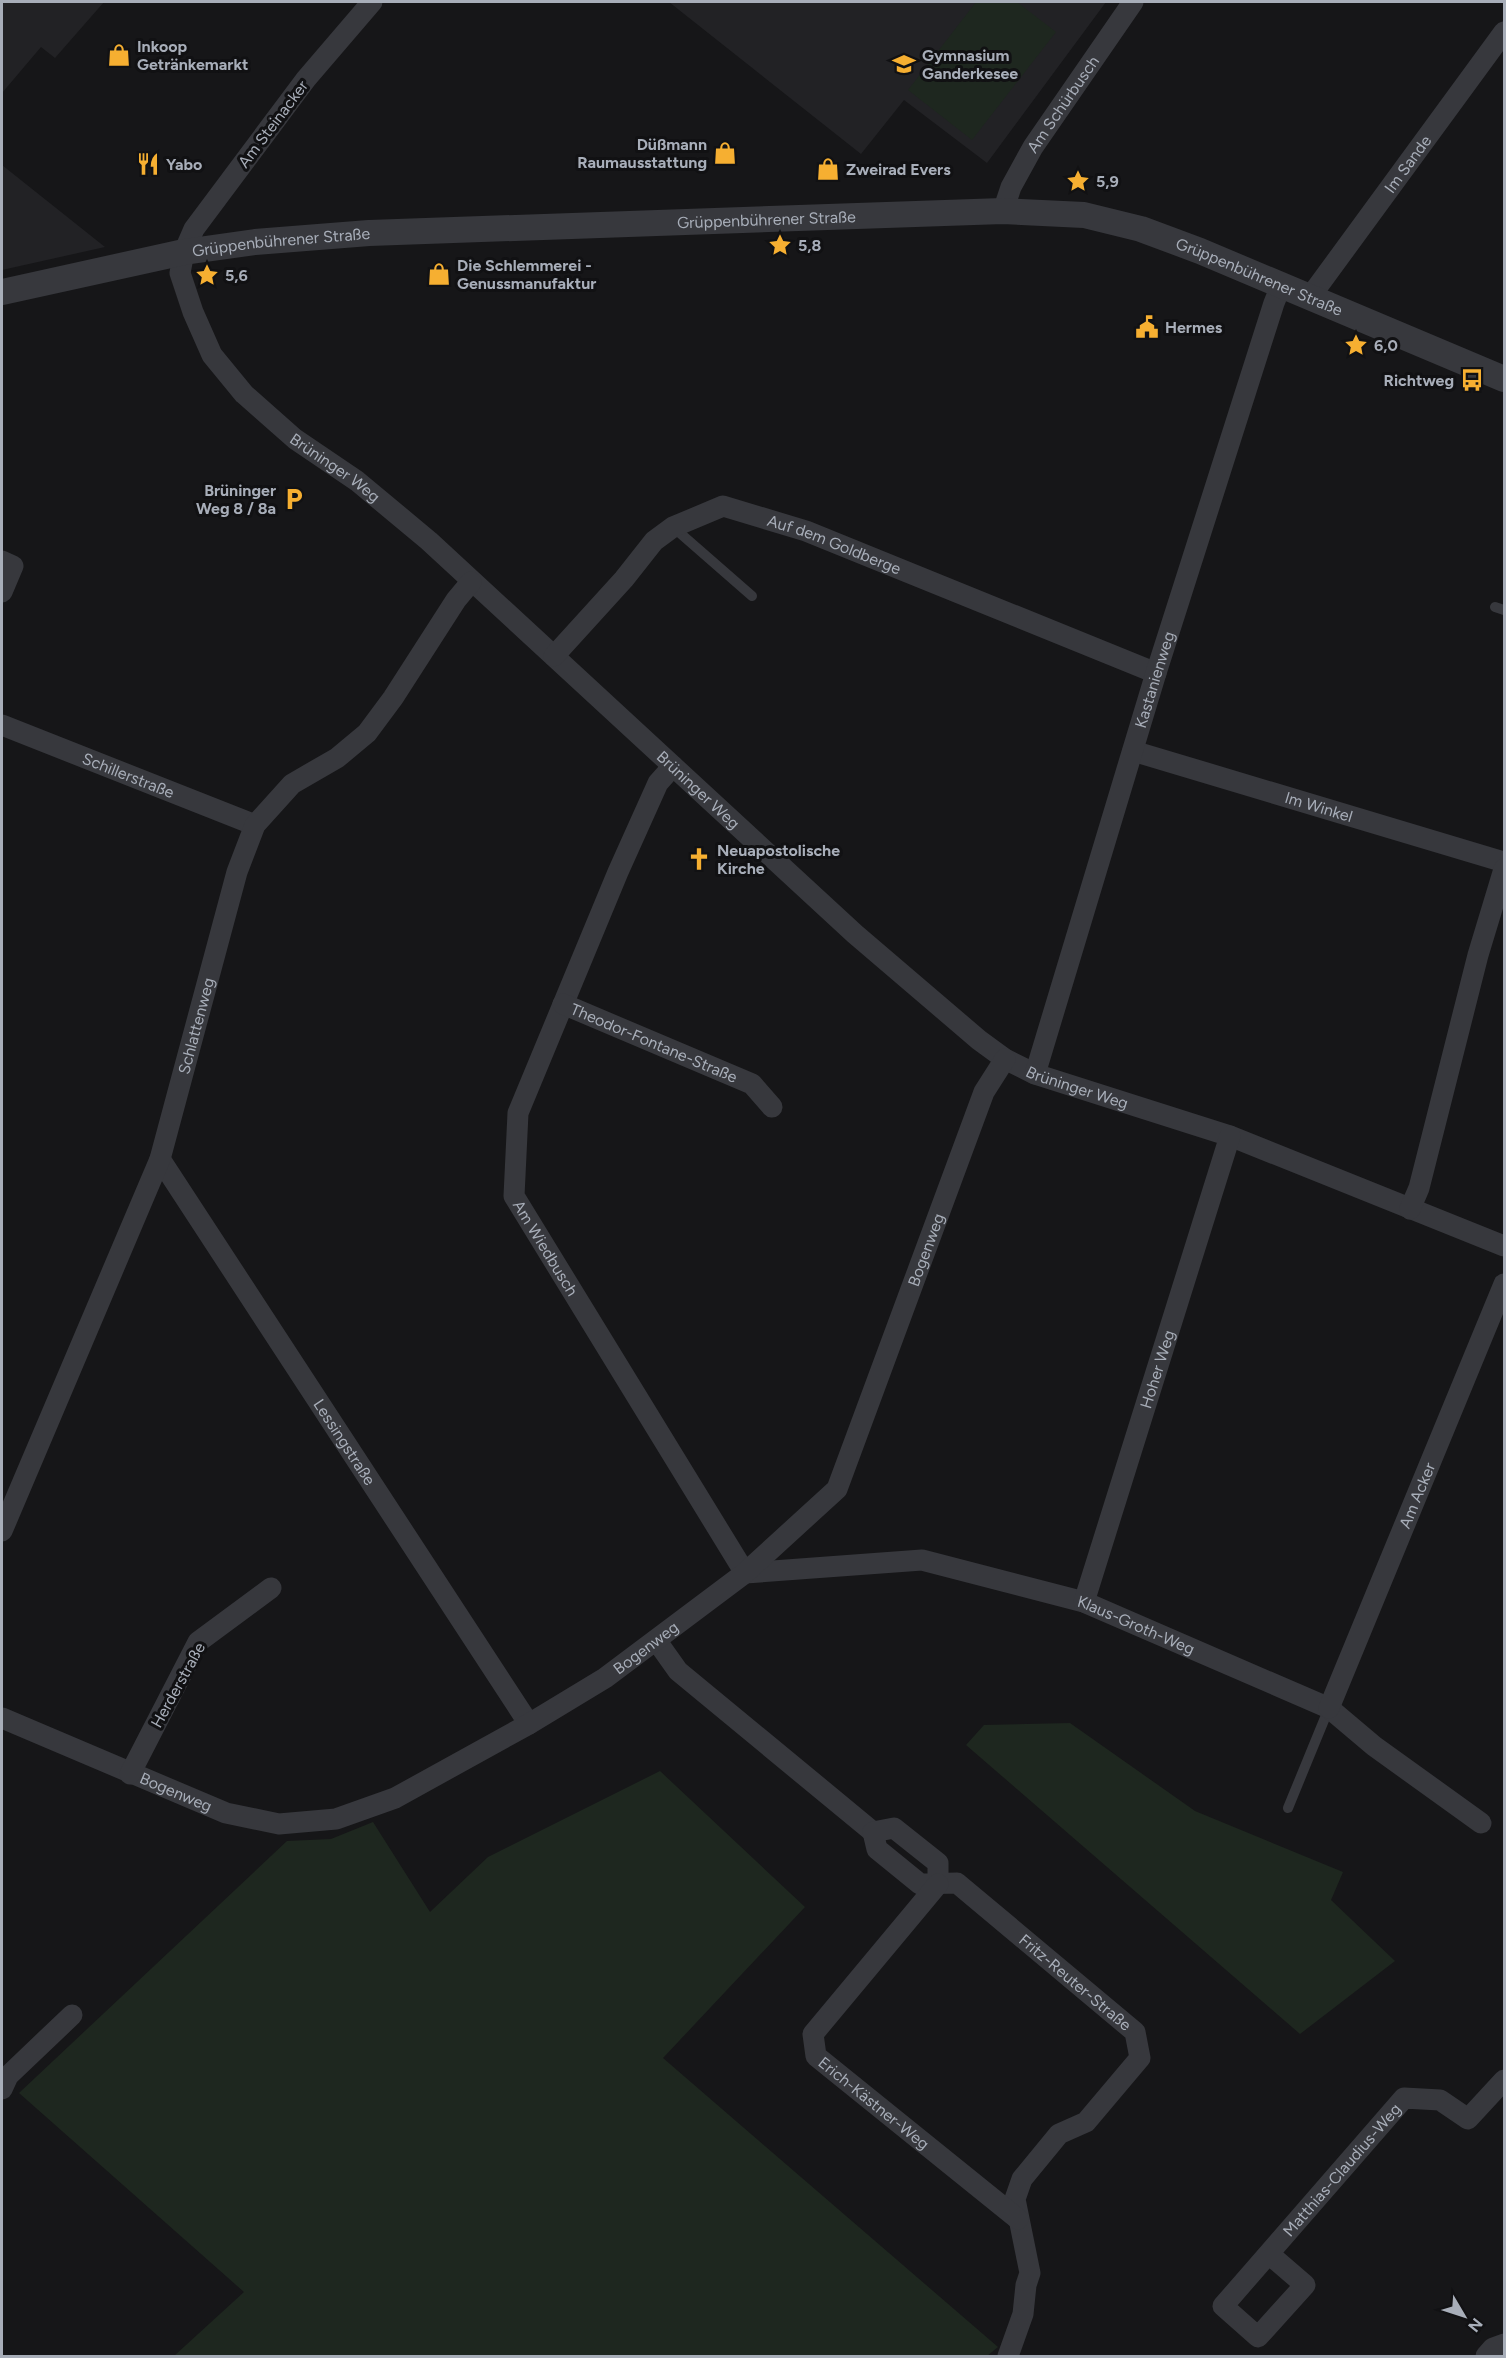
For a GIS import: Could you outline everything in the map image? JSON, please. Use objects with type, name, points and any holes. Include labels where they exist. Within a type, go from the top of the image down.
[{"type":"street","name":"Am Steinacker","points":[[184,252],[194,229],[230,180],[306,79],[372,2]]},
{"type":"street","name":"Am Schürbusch","points":[[1003,211],[1011,187],[1033,147],[1133,2]]},
{"type":"street","name":"Im Sande","points":[[1310,297],[1504,32]]},
{"type":"street","name":"Grüppenbührener Straße","points":[[2,291],[184,252],[255,242],[369,233],[1003,211],[1084,215],[1141,229],[1200,251],[1504,379]]},
{"type":"street","name":"Brüninger Weg","points":[[184,252],[180,273],[192,312],[212,355],[244,394],[295,439],[357,481],[429,541],[855,934],[979,1040],[1005,1059],[1035,1074],[1230,1137],[1504,1246]]},
{"type":"street","name":"Kastanienweg","points":[[1035,1074],[1156,673],[1281,286]]},
{"type":"street","name":"Auf dem Goldberge","points":[[554,656],[624,579],[654,541],[672,527],[723,506],[796,528],[1156,673]]},
{"type":"street","points":[[2,561],[13,566],[2,592]]},
{"type":"street","name":"Schlattenweg","points":[[2,1531],[160,1159],[237,872],[255,825],[292,784],[337,758],[367,733],[393,698],[456,600],[471,582]]},
{"type":"street","name":"Schillerstraße","points":[[2,726],[255,825]]},
{"type":"street","name":"Im Winkel","points":[[1133,751],[1504,862]]},
{"type":"street","name":"Am Wiedbusch","points":[[673,766],[658,783],[618,872],[518,1113],[514,1196],[745,1573]]},
{"type":"street","points":[[1410,1209],[1419,1188],[1478,955],[1504,868]]},
{"type":"street","name":"Theodor-Fontane-Straße","points":[[563,1004],[752,1084],[772,1107]]},
{"type":"street","name":"Bogenweg","points":[[2,1718],[226,1813],[279,1824],[336,1819],[396,1798],[529,1724],[605,1678],[745,1573],[837,1488],[984,1092],[1005,1059]]},
{"type":"street","name":"Hoher Weg","points":[[1084,1602],[1230,1137]]},
{"type":"street","name":"Lessingstraße","points":[[160,1159],[529,1724]]},
{"type":"street","name":"Am Acker","points":[[1329,1708],[1504,1284]]},
{"type":"street","name":"Klaus-Groth-Weg","points":[[745,1573],[922,1560],[1084,1602],[1329,1708],[1374,1746],[1481,1822]]},
{"type":"street","name":"Herderstraße","points":[[130,1774],[198,1642],[271,1588]]},
{"type":"street","points":[[656,1640],[678,1671],[873,1832],[894,1828],[938,1863],[938,1884]]},
{"type":"street","name":"Fritz-Reuter-Straße","points":[[938,1884],[957,1883],[1135,2032],[1140,2058],[1086,2122],[1059,2134],[1022,2179],[1015,2199],[1030,2273],[1026,2285],[1023,2314],[1008,2356]]},
{"type":"street","name":"Erich-Kästner-Weg","points":[[938,1884],[813,2034],[816,2056],[1018,2220]]},
{"type":"street","points":[[2,2089],[8,2076],[72,2014]]},
{"type":"street","name":"Matthias-Claudius-Weg","points":[[1269,2254],[1404,2098],[1440,2100],[1468,2120],[1504,2080]]},
{"type":"street","points":[[1486,2356],[1493,2348],[1504,2344]]},
{"type":"lane","points":[[672,527],[752,596]]},
{"type":"lane","points":[[1288,1808],[1329,1708]]},
{"type":"shaded area","points":[[2,2],[104,2],[55,58],[41,47],[2,93]]},
{"type":"shaded area","name":"Gymnasium Ganderkesee","points":[[669,2],[1106,2],[987,163],[904,100],[861,154]]},
{"type":"shaded area","points":[[976,2],[1017,2],[1056,32],[972,140],[908,90]]},
{"type":"shaded area","points":[[2,165],[105,247],[2,270]]},
{"type":"shaded area","points":[[1070,1723],[1195,1811],[1343,1872],[1331,1900],[1395,1961],[1300,2034],[966,1745],[984,1725]]},
{"type":"shaded area","points":[[660,1771],[805,1907],[663,2058],[998,2347],[987,2356],[174,2356],[244,2292],[19,2093],[287,1841],[331,1839],[373,1822],[430,1912],[488,1857]]},
{"type":"place","name":"Inkoop Getränkemarkt","points":[[119,55]]},
{"type":"place","name":"Gymnasium Ganderkesee","points":[[904,64]]},
{"type":"place","name":"Düßmann Raumausstattung","points":[[725,153]]},
{"type":"place","name":"Yabo","points":[[148,164]]},
{"type":"place","name":"Zweirad Evers","points":[[828,169]]},
{"type":"place","name":"5,9","points":[[1078,181]]},
{"type":"place","name":"5,8","points":[[780,245]]},
{"type":"place","name":"Die Schlemmerei - Genussmanufaktur","points":[[439,274]]},
{"type":"place","name":"5,6","points":[[207,275]]},
{"type":"place","name":"Hermes","points":[[1147,327]]},
{"type":"place","name":"6,0","points":[[1356,345]]},
{"type":"place","name":"Richtweg","points":[[1472,380]]},
{"type":"place","name":"Brüninger Weg 8 / 8a","points":[[294,499]]},
{"type":"place","name":"Neuapostolische Kirche","points":[[699,859]]}]
